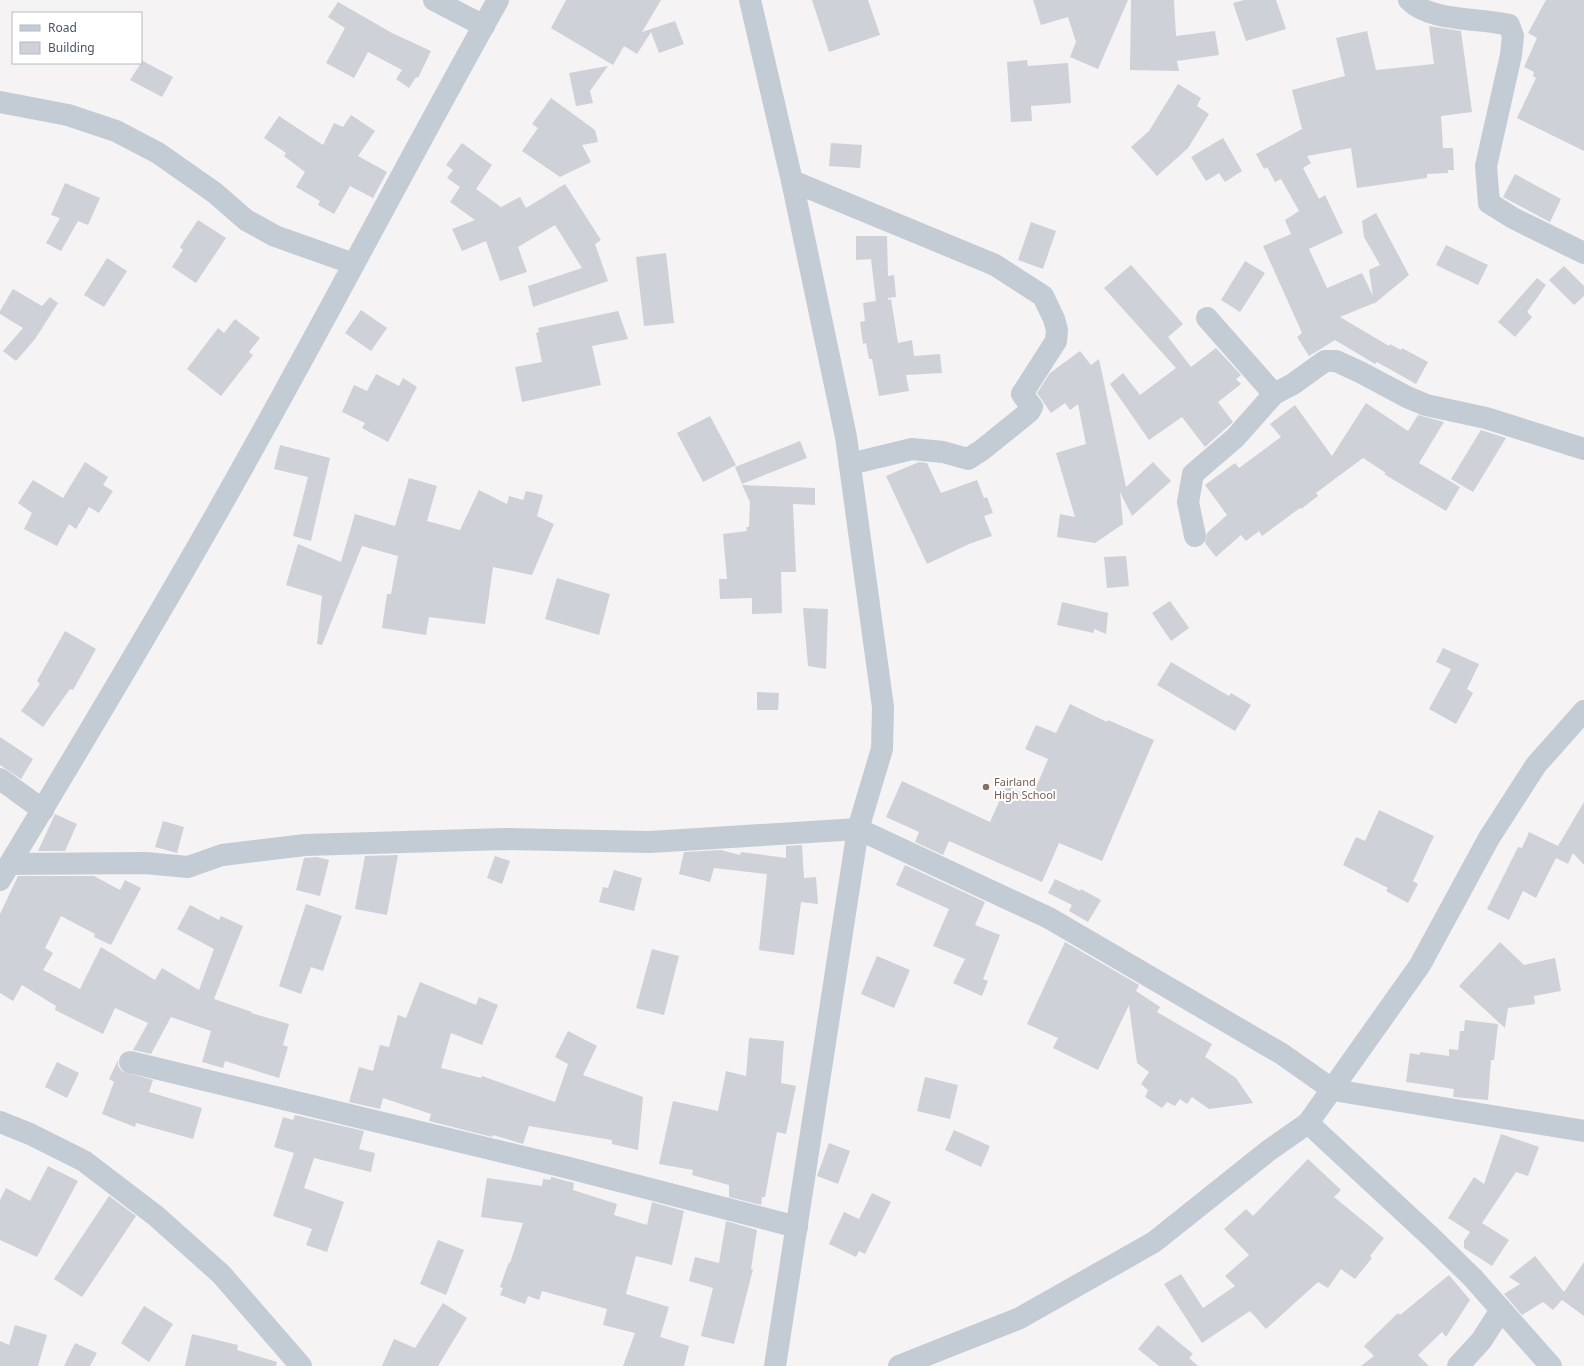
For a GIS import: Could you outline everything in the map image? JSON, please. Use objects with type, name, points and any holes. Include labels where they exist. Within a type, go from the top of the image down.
[{"type":"street","points":[[434,0],[484,26]]},
{"type":"street","points":[[5,872],[43,810],[227,496],[498,0]]},
{"type":"street","points":[[750,0],[792,181],[846,437],[883,706],[882,749],[858,829],[775,1366]]},
{"type":"street","points":[[1410,0],[1423,11],[1463,19],[1496,21],[1509,25],[1513,36],[1510,55],[1486,166],[1489,203],[1513,218],[1584,253]]},
{"type":"street","points":[[0,102],[68,115],[116,131],[158,152],[215,193],[246,220],[275,236],[354,264]]},
{"type":"street","points":[[792,181],[995,265],[1042,296],[1051,310],[1057,330],[1056,341],[1022,394],[1032,407],[1029,412],[982,450],[968,459],[943,452],[912,449],[850,464]]},
{"type":"street","points":[[1207,318],[1274,394]]},
{"type":"street","points":[[1195,536],[1188,502],[1192,474],[1235,438],[1274,394],[1293,384],[1325,361],[1336,362],[1360,372],[1407,398],[1426,405],[1486,418],[1584,449]]},
{"type":"street","points":[[899,1366],[1020,1318],[1154,1242],[1268,1151],[1308,1123],[1333,1090],[1420,965],[1489,838],[1536,765],[1584,711]]},
{"type":"street","points":[[0,779],[43,810]]},
{"type":"street","points":[[5,872],[145,863],[188,867],[222,855],[305,846],[504,839],[650,842],[858,829],[1049,918],[1282,1054],[1333,1090],[1584,1131]]},
{"type":"street","points":[[130,1062],[565,1167],[797,1227]]},
{"type":"street","points":[[0,1122],[30,1134],[84,1161],[156,1216],[221,1274],[301,1366]]},
{"type":"street","points":[[1308,1123],[1472,1277],[1551,1366]]},
{"type":"street","points":[[1458,1366],[1480,1341],[1501,1310]]},
{"type":"building","points":[[566,0],[661,0],[642,32],[675,21],[684,44],[659,53],[651,32],[637,54],[624,46],[613,65],[551,28]]},
{"type":"building","points":[[812,0],[868,0],[880,35],[829,52]]},
{"type":"building","points":[[1033,0],[1128,0],[1098,69],[1070,57],[1076,42],[1068,17],[1041,25]]},
{"type":"building","points":[[1131,0],[1174,0],[1176,36],[1215,31],[1219,55],[1177,61],[1179,71],[1130,70]]},
{"type":"building","points":[[1244,0],[1276,0],[1286,29],[1246,41],[1233,3]]},
{"type":"building","points":[[1546,0],[1584,0],[1584,151],[1517,118],[1536,78],[1533,76],[1534,72],[1524,67],[1537,38],[1528,33]]},
{"type":"building","points":[[338,2],[392,33],[431,51],[418,78],[416,77],[409,88],[396,79],[402,70],[368,52],[354,78],[326,63],[345,28],[328,17]]},
{"type":"building","points":[[1429,26],[1461,31],[1472,112],[1441,116],[1443,148],[1453,148],[1454,170],[1448,170],[1448,173],[1427,174],[1427,178],[1357,188],[1351,148],[1307,156],[1311,163],[1303,168],[1319,199],[1325,195],[1343,233],[1309,249],[1327,288],[1362,273],[1373,296],[1369,270],[1380,265],[1364,237],[1362,221],[1376,213],[1409,275],[1374,304],[1340,317],[1389,346],[1390,344],[1401,350],[1402,348],[1428,362],[1416,384],[1377,362],[1375,364],[1335,340],[1309,356],[1297,337],[1302,333],[1263,246],[1291,234],[1285,220],[1299,211],[1281,179],[1275,182],[1267,167],[1264,169],[1256,154],[1302,129],[1292,90],[1345,76],[1336,38],[1367,31],[1376,70],[1434,64]]},
{"type":"building","points":[[1027,60],[1028,66],[1068,63],[1071,103],[1031,106],[1032,121],[1011,122],[1007,62]]},
{"type":"building","points":[[142,61],[173,77],[162,97],[130,80],[140,64],[142,64]]},
{"type":"building","points":[[608,66],[590,91],[593,103],[576,106],[569,73]]},
{"type":"building","points":[[1178,84],[1201,98],[1197,106],[1209,114],[1188,148],[1157,176],[1131,147],[1149,131]]},
{"type":"building","points":[[551,98],[595,130],[598,142],[582,145],[591,162],[560,177],[522,151],[538,128],[532,124]]},
{"type":"building","points":[[351,115],[375,131],[358,156],[387,172],[373,198],[350,186],[334,214],[318,205],[320,201],[296,187],[305,172],[284,156],[286,153],[264,138],[279,116],[323,145],[334,123],[343,127]]},
{"type":"building","points":[[1223,138],[1242,171],[1225,182],[1219,173],[1206,181],[1191,157]]},
{"type":"building","points":[[462,143],[492,165],[476,189],[501,207],[520,197],[526,208],[565,184],[601,240],[595,244],[608,281],[533,307],[528,286],[582,268],[555,225],[518,247],[527,272],[500,281],[486,241],[462,251],[452,229],[475,220],[450,202],[460,187],[447,178],[453,170],[446,165]]},
{"type":"building","points":[[831,143],[862,145],[860,168],[829,166]]},
{"type":"building","points":[[1515,174],[1561,199],[1550,222],[1503,197]]},
{"type":"building","points":[[65,183],[100,198],[88,225],[78,221],[61,251],[46,243],[60,218],[51,215]]},
{"type":"building","points":[[198,220],[226,238],[196,283],[172,267],[183,250],[180,247]]},
{"type":"building","points":[[1031,222],[1056,231],[1043,269],[1018,260]]},
{"type":"building","points":[[856,236],[887,236],[888,276],[894,275],[896,297],[888,298],[888,300],[891,299],[898,343],[912,340],[914,356],[940,354],[942,373],[906,375],[909,391],[879,396],[872,359],[869,359],[866,343],[863,344],[860,322],[865,321],[863,303],[876,301],[871,259],[856,260]]},
{"type":"building","points":[[1446,245],[1488,265],[1478,285],[1436,265]]},
{"type":"building","points":[[666,253],[674,323],[644,326],[636,257]]},
{"type":"building","points":[[107,258],[127,271],[104,307],[84,295]]},
{"type":"building","points":[[1245,261],[1265,273],[1240,312],[1221,300]]},
{"type":"building","points":[[1131,265],[1183,324],[1168,337],[1191,367],[1216,348],[1241,375],[1236,379],[1241,384],[1218,402],[1233,422],[1205,447],[1182,417],[1149,440],[1110,384],[1123,373],[1140,395],[1176,368],[1104,288]]},
{"type":"building","points":[[1564,266],[1584,286],[1584,296],[1574,305],[1549,280]]},
{"type":"building","points":[[1537,278],[1546,285],[1527,312],[1532,317],[1515,337],[1498,322]]},
{"type":"building","points":[[13,289],[42,306],[50,297],[58,303],[35,339],[16,361],[3,351],[23,328],[0,314],[0,311]]},
{"type":"building","points":[[361,310],[387,328],[371,351],[345,333]]},
{"type":"building","points":[[618,311],[628,339],[592,346],[601,385],[522,402],[515,367],[542,362],[536,333],[539,332],[538,328]]},
{"type":"building","points":[[235,319],[260,338],[249,352],[253,355],[221,396],[187,369],[218,328],[224,333]]},
{"type":"building","points":[[1080,351],[1091,365],[1099,359],[1126,487],[1153,462],[1171,481],[1132,516],[1120,492],[1123,524],[1095,543],[1057,537],[1060,514],[1075,517],[1056,453],[1086,444],[1078,404],[1070,410],[1065,403],[1051,413],[1037,393],[1050,373]]},
{"type":"building","points":[[376,374],[399,386],[403,378],[417,387],[388,442],[362,428],[365,423],[342,412],[354,385],[367,391]]},
{"type":"building","points":[[1366,403],[1408,431],[1418,415],[1444,422],[1419,463],[1460,487],[1446,511],[1384,474],[1386,473],[1363,458],[1316,493],[1318,496],[1262,536],[1259,531],[1246,541],[1241,535],[1216,557],[1205,543],[1207,533],[1227,515],[1205,485],[1235,463],[1239,468],[1281,437],[1270,424],[1295,405],[1332,456]]},
{"type":"building","points":[[710,416],[736,465],[703,482],[677,433]]},
{"type":"building","points":[[1481,430],[1506,438],[1473,492],[1451,479]]},
{"type":"building","points":[[800,441],[807,458],[742,484],[735,467]]},
{"type":"building","points":[[280,445],[330,458],[311,541],[293,536],[308,477],[274,469]]},
{"type":"building","points":[[85,462],[108,477],[103,485],[113,491],[99,513],[89,507],[76,529],[69,524],[57,546],[24,529],[32,513],[18,503],[33,480],[63,498]]},
{"type":"building","points":[[919,462],[927,463],[941,493],[977,480],[984,498],[987,497],[993,513],[984,516],[992,536],[969,544],[927,564],[886,476]]},
{"type":"building","points":[[409,478],[437,486],[427,521],[460,530],[479,490],[507,504],[509,496],[523,500],[526,491],[543,495],[537,516],[554,524],[532,575],[493,567],[485,624],[429,617],[426,635],[382,628],[387,594],[391,594],[398,556],[362,546],[322,645],[317,644],[322,596],[286,585],[298,544],[341,562],[355,514],[395,526]]},
{"type":"building","points":[[742,485],[815,488],[815,505],[793,504],[796,572],[781,572],[782,613],[752,614],[752,598],[720,599],[719,579],[727,579],[723,534],[747,531],[746,527],[749,527],[750,502]]},
{"type":"building","points":[[1126,556],[1129,586],[1107,588],[1104,557]]},
{"type":"building","points":[[557,578],[610,594],[599,635],[545,619]]},
{"type":"building","points":[[1170,601],[1189,628],[1171,641],[1152,613]]},
{"type":"building","points":[[1062,602],[1108,613],[1106,634],[1094,629],[1094,633],[1057,625]]},
{"type":"building","points":[[803,608],[828,609],[826,669],[808,666]]},
{"type":"building","points":[[65,631],[96,649],[73,690],[70,689],[43,727],[21,711],[40,684],[37,681]]},
{"type":"building","points":[[1443,648],[1479,664],[1467,689],[1473,693],[1456,724],[1429,709],[1451,669],[1436,662]]},
{"type":"building","points":[[1171,662],[1229,696],[1231,693],[1251,705],[1235,731],[1157,685]]},
{"type":"building","points":[[757,692],[779,693],[778,710],[757,710]]},
{"type":"building","points":[[1070,704],[1107,722],[1108,720],[1154,740],[1102,861],[1059,843],[1042,882],[949,841],[943,855],[915,842],[919,832],[886,817],[902,781],[990,822],[1006,786],[1032,797],[1048,759],[1025,749],[1036,725],[1056,733]]},
{"type":"building","points":[[0,737],[33,759],[21,779],[0,765]]},
{"type":"building","points":[[1584,802],[1584,865],[1573,853],[1568,864],[1556,858],[1536,898],[1523,891],[1509,920],[1487,909],[1518,847],[1522,848],[1529,832],[1558,846]]},
{"type":"building","points":[[1379,810],[1434,836],[1413,881],[1418,884],[1408,903],[1386,891],[1388,888],[1343,865],[1356,837],[1365,841]]},
{"type":"building","points":[[55,814],[77,824],[65,851],[38,851]]},
{"type":"building","points":[[163,821],[184,827],[177,853],[155,847]]},
{"type":"building","points":[[802,845],[804,878],[816,877],[818,904],[801,902],[794,955],[759,950],[767,874],[714,868],[710,882],[679,874],[684,852],[721,850],[740,855],[741,852],[786,858],[786,846]]},
{"type":"building","points":[[398,855],[387,915],[355,909],[365,856]]},
{"type":"building","points":[[495,856],[510,861],[502,884],[487,878]]},
{"type":"building","points":[[317,857],[329,860],[320,896],[296,890],[304,858]]},
{"type":"building","points":[[905,865],[985,902],[975,925],[1000,935],[983,979],[988,981],[982,996],[953,983],[965,959],[933,946],[949,909],[896,885]]},
{"type":"building","points":[[614,870],[642,878],[634,911],[599,902],[603,887],[608,888]]},
{"type":"building","points":[[18,876],[94,876],[120,890],[125,880],[141,888],[111,945],[94,937],[95,934],[61,916],[45,948],[53,953],[43,970],[80,989],[101,947],[155,980],[162,968],[199,990],[214,949],[177,929],[190,905],[219,920],[221,916],[243,926],[214,999],[252,1012],[251,1013],[289,1024],[283,1045],[288,1047],[279,1078],[225,1061],[223,1068],[202,1062],[211,1031],[171,1017],[151,1054],[133,1050],[148,1023],[115,1008],[103,1034],[55,1010],[56,1006],[22,985],[13,1001],[0,993],[0,914]]},
{"type":"building","points":[[1055,879],[1080,891],[1081,889],[1101,900],[1088,922],[1069,911],[1072,905],[1048,893]]},
{"type":"building","points":[[306,904],[342,916],[323,971],[311,967],[301,994],[279,986]]},
{"type":"building","points":[[1065,942],[1139,985],[1136,991],[1160,1007],[1157,1012],[1212,1044],[1205,1057],[1236,1078],[1253,1103],[1209,1109],[1192,1097],[1187,1104],[1180,1099],[1175,1106],[1167,1102],[1162,1108],[1145,1097],[1148,1090],[1141,1084],[1149,1072],[1137,1063],[1129,1005],[1098,1070],[1053,1048],[1058,1038],[1027,1024]]},
{"type":"building","points":[[1500,942],[1524,965],[1555,958],[1561,991],[1534,996],[1535,1004],[1508,1008],[1505,1028],[1459,986]]},
{"type":"building","points":[[652,949],[679,956],[664,1015],[636,1008]]},
{"type":"building","points":[[877,956],[910,970],[894,1008],[861,994]]},
{"type":"building","points":[[420,982],[476,1005],[479,997],[498,1005],[482,1045],[451,1033],[441,1068],[481,1078],[482,1076],[555,1102],[568,1064],[555,1057],[568,1031],[597,1046],[583,1075],[643,1097],[638,1150],[612,1144],[612,1140],[529,1126],[523,1144],[493,1135],[492,1137],[429,1121],[431,1114],[383,1098],[380,1109],[349,1102],[359,1067],[373,1071],[380,1045],[389,1047],[398,1015],[406,1018]]},
{"type":"building","points":[[1465,1020],[1498,1024],[1494,1060],[1491,1060],[1488,1100],[1453,1097],[1454,1089],[1406,1082],[1410,1053],[1420,1055],[1420,1052],[1449,1056],[1449,1049],[1458,1050],[1460,1031],[1464,1031]]},
{"type":"building","points":[[749,1038],[784,1041],[781,1083],[796,1086],[786,1134],[777,1132],[765,1197],[762,1197],[761,1205],[729,1197],[729,1185],[692,1175],[693,1170],[659,1164],[673,1101],[718,1111],[726,1071],[746,1076]]},
{"type":"building","points":[[118,1060],[118,1066],[122,1071],[153,1080],[149,1092],[202,1108],[193,1139],[136,1123],[135,1127],[102,1114],[114,1082],[109,1079]]},
{"type":"building","points":[[57,1062],[79,1073],[67,1098],[45,1087]]},
{"type":"building","points":[[925,1077],[958,1085],[950,1119],[917,1111]]},
{"type":"building","points":[[295,1115],[364,1131],[359,1149],[375,1153],[371,1172],[314,1158],[304,1188],[344,1202],[327,1252],[306,1245],[312,1229],[273,1216],[294,1153],[274,1147],[283,1117],[293,1120]]},
{"type":"building","points":[[954,1130],[990,1146],[981,1167],[945,1150]]},
{"type":"building","points":[[1501,1134],[1539,1147],[1528,1176],[1516,1172],[1482,1223],[1509,1240],[1492,1266],[1464,1248],[1464,1241],[1470,1232],[1448,1218],[1474,1177],[1484,1184]]},
{"type":"building","points":[[829,1143],[850,1151],[838,1184],[817,1176]]},
{"type":"building","points":[[1308,1159],[1341,1190],[1334,1197],[1384,1238],[1370,1256],[1372,1258],[1355,1279],[1341,1269],[1328,1288],[1318,1282],[1266,1329],[1250,1311],[1202,1343],[1164,1284],[1181,1274],[1203,1308],[1235,1286],[1225,1276],[1249,1255],[1224,1229],[1246,1209],[1253,1216]]},
{"type":"building","points":[[48,1166],[78,1181],[37,1257],[0,1240],[0,1200],[6,1188],[30,1201]]},
{"type":"building","points":[[551,1177],[574,1183],[573,1190],[617,1204],[614,1215],[647,1225],[652,1202],[684,1211],[672,1265],[636,1256],[626,1294],[669,1307],[660,1337],[689,1346],[684,1366],[623,1366],[635,1333],[603,1325],[607,1309],[542,1291],[539,1300],[528,1296],[525,1304],[500,1295],[503,1288],[500,1287],[509,1262],[510,1263],[523,1223],[481,1217],[487,1178],[542,1186],[543,1179],[551,1180]]},
{"type":"building","points":[[872,1193],[891,1202],[865,1254],[859,1251],[856,1257],[829,1244],[844,1212],[859,1219]]},
{"type":"building","points":[[109,1196],[136,1216],[82,1297],[54,1279]]},
{"type":"building","points":[[726,1221],[757,1230],[751,1269],[753,1269],[734,1344],[701,1336],[713,1288],[689,1281],[695,1257],[719,1263]]},
{"type":"building","points":[[438,1240],[464,1250],[446,1295],[420,1284]]},
{"type":"building","points":[[1535,1256],[1564,1292],[1584,1262],[1584,1316],[1562,1300],[1553,1310],[1543,1302],[1522,1315],[1504,1294],[1520,1284],[1509,1277]]},
{"type":"building","points":[[1449,1275],[1470,1300],[1446,1337],[1442,1332],[1418,1355],[1429,1366],[1361,1366],[1374,1356],[1364,1346],[1398,1313],[1400,1315]]},
{"type":"building","points":[[443,1303],[467,1318],[438,1366],[382,1366],[394,1339],[415,1348]]},
{"type":"building","points":[[144,1306],[173,1324],[149,1362],[121,1343]]},
{"type":"building","points":[[15,1325],[47,1335],[38,1366],[0,1366],[0,1341],[9,1345]]},
{"type":"building","points":[[1158,1325],[1193,1354],[1189,1358],[1198,1366],[1159,1366],[1138,1349]]},
{"type":"building","points":[[192,1334],[238,1345],[237,1350],[277,1362],[276,1366],[185,1366]]},
{"type":"building","points":[[75,1343],[97,1353],[90,1366],[64,1366]]},
{"type":"place","name":"Fairland High School","points":[[986,787]]}]
